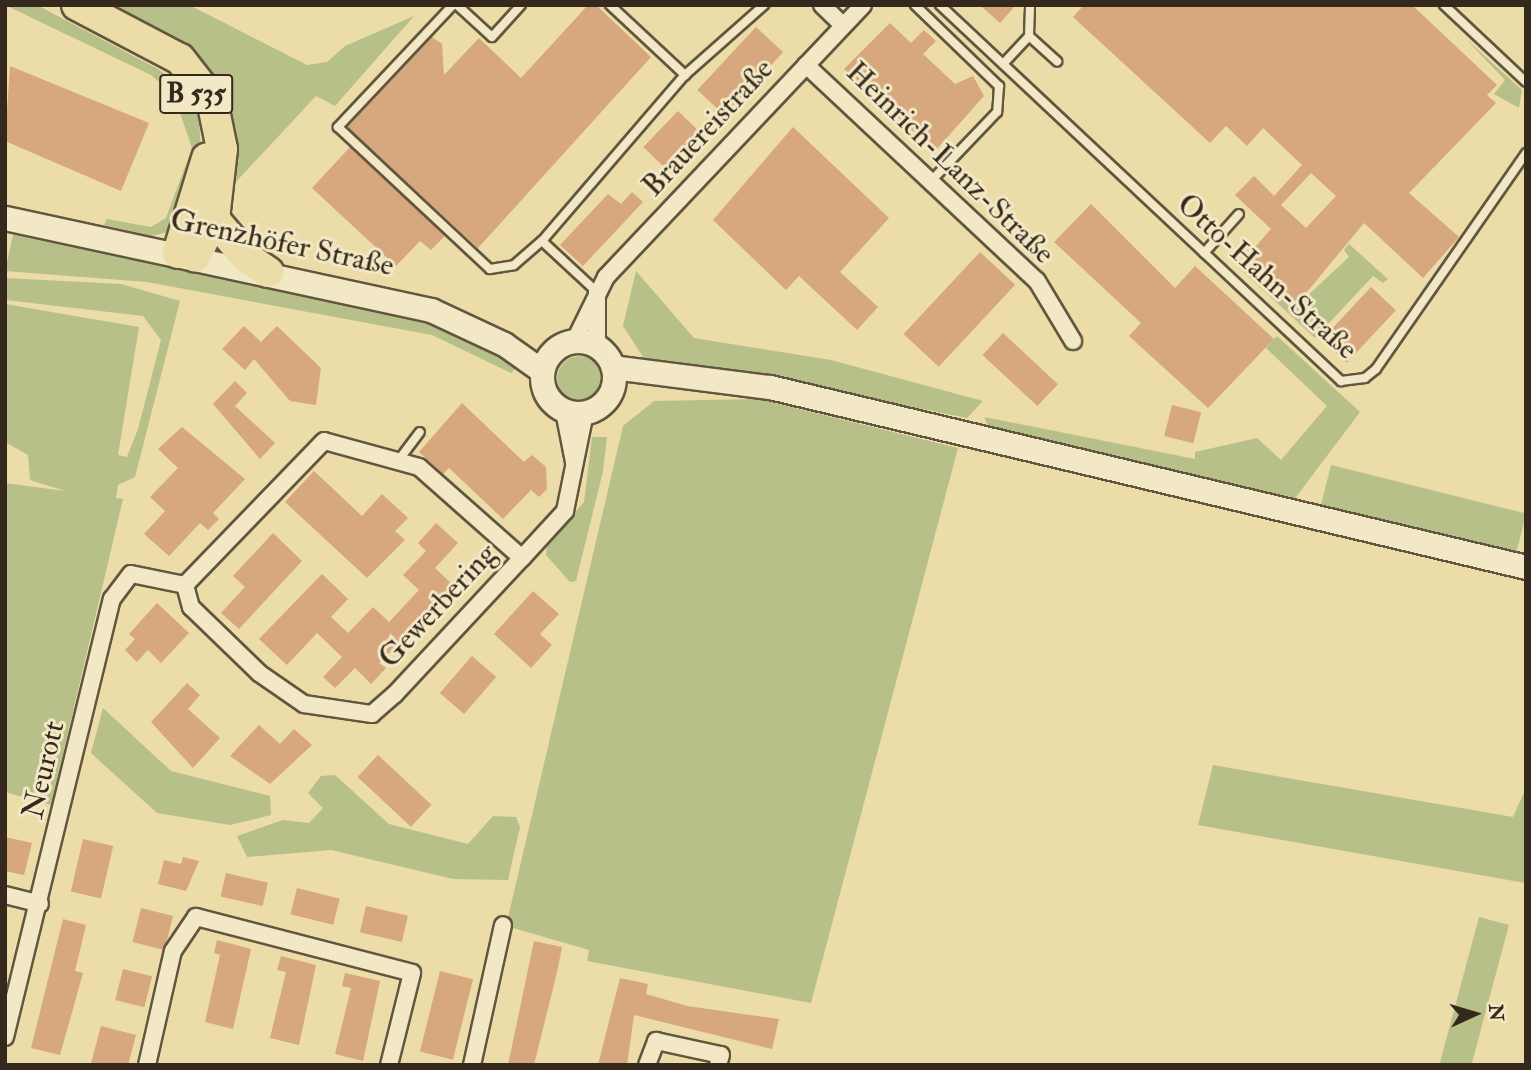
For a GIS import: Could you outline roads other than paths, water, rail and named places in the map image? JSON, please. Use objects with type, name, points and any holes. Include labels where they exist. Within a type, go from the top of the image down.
[{"type":"highway","name":"B 535","points":[[60,5],[153,52],[190,83],[201,102],[208,135],[206,167],[187,255]]},
{"type":"highway","name":"B 535","points":[[77,5],[172,53],[203,83],[220,124],[215,219],[187,255]]},
{"type":"highway","points":[[215,219],[246,257],[268,272]]},
{"type":"street","points":[[822,5],[843,25]]},
{"type":"street","name":"Brauereistraße","points":[[586,343],[597,292],[863,5]]},
{"type":"street","name":"Heinrich-Lanz-Straße","points":[[806,65],[1037,281],[1073,341]]},
{"type":"street","name":"Grenzhöfer Straße","points":[[5,203],[29,210],[41,222]]},
{"type":"street","name":"Grenzhöfer Straße","points":[[5,218],[41,222],[431,310],[504,344],[542,371]]},
{"type":"street","points":[[597,292],[586,343],[613,378]]},
{"type":"street","points":[[586,343],[553,350],[542,371],[546,395],[575,412],[602,405],[613,378]]},
{"type":"street","name":"Grenzhöfer Straße","points":[[504,344],[553,350]]},
{"type":"street","points":[[613,378],[666,378],[770,387],[1526,567]]},
{"type":"street","points":[[522,558],[565,511],[576,471],[575,412]]},
{"type":"street","name":"Gewerbering","points":[[324,441],[401,457],[522,558],[372,714],[304,704],[260,673],[191,607],[185,585],[324,441]]},
{"type":"street","name":"Neurott","points":[[5,1037],[40,904],[112,599],[131,574],[185,585]]},
{"type":"street","points":[[5,895],[40,904]]},
{"type":"street","points":[[147,1065],[173,951],[196,918],[412,973],[389,1065]]},
{"type":"street","points":[[472,1065],[503,925]]},
{"type":"street","points":[[647,1065],[656,1041],[725,1059]]},
{"type":"lane","points":[[521,5],[492,37],[455,5],[338,127],[490,269],[514,265],[542,240],[685,75],[764,5]]},
{"type":"lane","points":[[610,5],[685,75]]},
{"type":"lane","points":[[915,5],[999,86],[997,112],[930,183]]},
{"type":"lane","name":"Otto-Hahn-Straße","points":[[940,5],[1341,380],[1365,378],[1526,153]]},
{"type":"lane","points":[[1003,64],[1029,36],[1030,5]]},
{"type":"lane","points":[[1445,6],[1526,82]]},
{"type":"lane","points":[[1029,36],[1057,61]]},
{"type":"lane","points":[[1204,253],[1239,214]]},
{"type":"lane","points":[[542,240],[597,292]]},
{"type":"lane","points":[[401,457],[420,432]]}]
